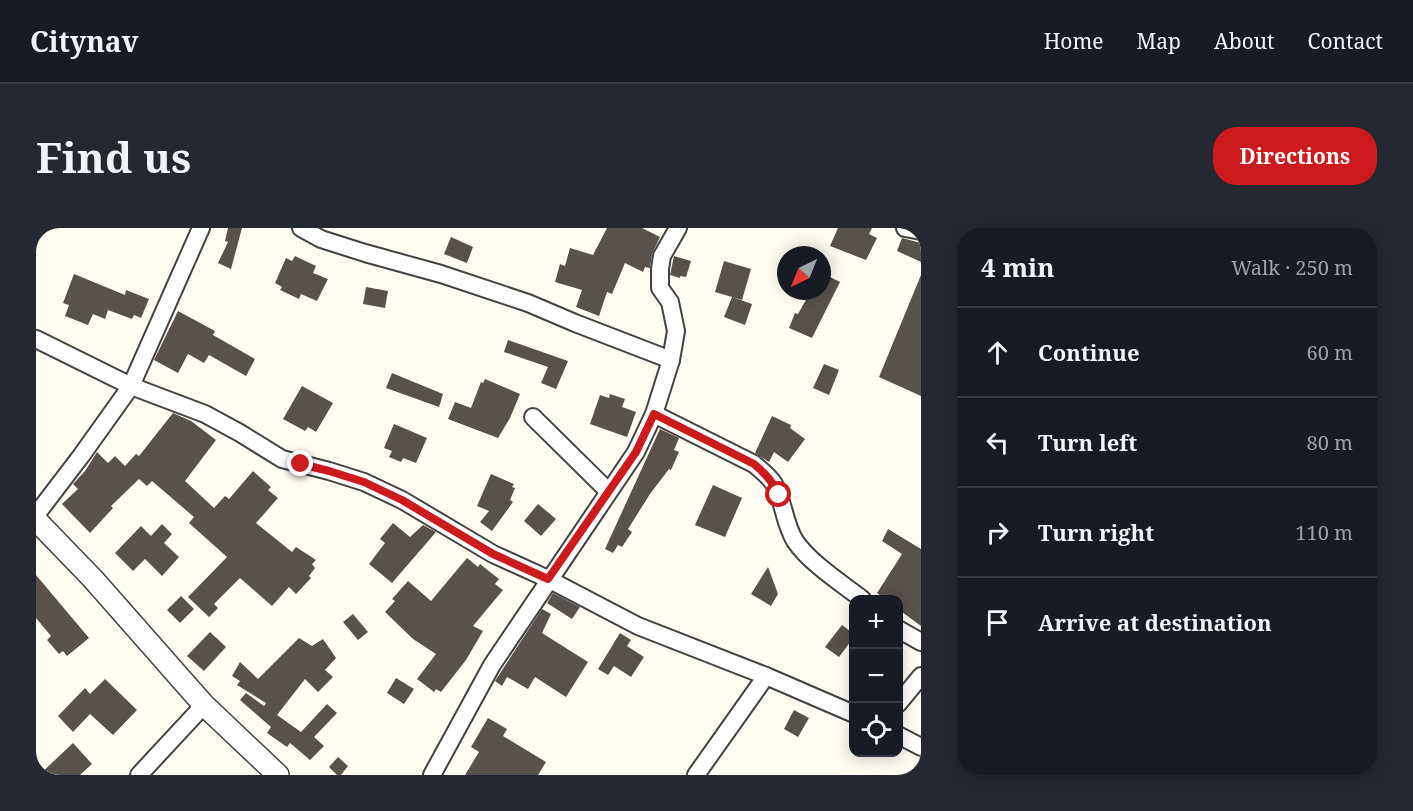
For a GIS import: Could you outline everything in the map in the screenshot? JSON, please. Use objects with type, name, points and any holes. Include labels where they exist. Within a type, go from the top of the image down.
[{"type":"street","points":[[36,514],[131,386],[201,228]]},
{"type":"street","points":[[300,228],[321,239],[365,254],[441,274],[528,303],[671,360]]},
{"type":"street","points":[[432,775],[492,665],[636,452],[654,414],[671,360],[676,331],[670,302],[660,288],[660,269],[662,256],[678,228]]},
{"type":"street","points":[[905,228],[921,231]]},
{"type":"street","points":[[38,344],[131,386],[204,414],[282,459],[364,482],[402,500],[493,554],[548,579],[638,626],[766,676],[849,712]]},
{"type":"street","points":[[654,414],[754,464],[766,474],[774,484],[786,522],[795,541],[808,555],[856,595]]},
{"type":"street","points":[[533,417],[608,491]]},
{"type":"street","points":[[36,520],[93,579],[204,705],[278,775]]},
{"type":"street","points":[[903,631],[921,642]]},
{"type":"street","points":[[696,775],[766,676]]},
{"type":"street","points":[[899,703],[921,676]]},
{"type":"street","points":[[139,775],[204,705]]},
{"type":"street","points":[[903,738],[921,747]]},
{"type":"building","points":[[228,228],[242,228],[231,269],[218,263],[228,242],[225,241]]},
{"type":"building","points":[[607,228],[642,228],[660,237],[652,254],[650,268],[645,267],[643,272],[625,263],[612,294],[607,292],[599,316],[576,307],[582,290],[555,282],[560,264],[565,266],[570,248],[593,255]]},
{"type":"building","points":[[838,228],[872,228],[869,234],[877,238],[866,260],[830,246]]},
{"type":"building","points":[[451,237],[473,247],[467,263],[444,254]]},
{"type":"building","points":[[902,238],[921,243],[921,262],[897,251]]},
{"type":"building","points":[[295,256],[316,266],[313,273],[328,279],[317,301],[301,294],[299,299],[280,290],[282,287],[275,283],[286,258],[292,261]]},
{"type":"building","points":[[674,256],[691,261],[686,277],[670,275]]},
{"type":"building","points":[[724,261],[751,269],[742,300],[715,292]]},
{"type":"building","points":[[74,274],[125,295],[126,290],[149,299],[141,318],[134,315],[132,319],[108,310],[105,319],[93,314],[88,325],[65,316],[69,305],[63,303]]},
{"type":"building","points":[[921,275],[921,396],[879,377]]},
{"type":"building","points":[[831,278],[840,282],[831,300]]},
{"type":"building","points":[[366,287],[388,291],[385,308],[363,304]]},
{"type":"building","points":[[732,297],[752,304],[745,325],[724,317]]},
{"type":"building","points":[[806,300],[831,300],[812,338],[789,328],[795,313],[798,314]]},
{"type":"building","points":[[178,311],[215,331],[213,335],[255,359],[246,376],[209,355],[204,363],[188,354],[178,373],[154,360]]},
{"type":"building","points":[[508,340],[568,361],[556,389],[541,383],[548,367],[504,352]]},
{"type":"building","points":[[824,364],[839,370],[829,395],[813,388]]},
{"type":"building","points":[[392,373],[443,394],[439,407],[386,388]]},
{"type":"building","points":[[485,379],[520,394],[498,438],[448,419],[455,402],[471,408],[481,382],[483,383]]},
{"type":"building","points":[[302,386],[333,403],[316,432],[308,427],[305,431],[283,419]]},
{"type":"building","points":[[610,394],[625,399],[622,407],[636,412],[627,437],[590,424],[600,395],[609,398]]},
{"type":"building","points":[[173,413],[191,421],[216,440],[185,481],[214,508],[225,496],[229,499],[253,471],[271,487],[268,490],[278,498],[256,523],[292,552],[296,547],[316,560],[312,564],[315,568],[309,576],[311,578],[296,594],[289,587],[272,606],[240,578],[214,604],[218,608],[209,617],[188,597],[227,557],[189,523],[194,517],[152,481],[147,486],[139,479],[111,506],[113,508],[90,533],[62,504],[78,489],[73,484],[97,452],[108,463],[115,456],[125,466],[136,454],[139,456]]},
{"type":"building","points":[[772,416],[791,425],[790,428],[805,439],[788,462],[774,452],[769,462],[755,453]]},
{"type":"building","points":[[394,424],[427,438],[416,463],[403,458],[401,462],[389,457],[392,451],[384,448]]},
{"type":"building","points":[[660,429],[679,438],[674,450],[679,452],[671,470],[669,469],[650,494],[628,529],[632,532],[622,547],[618,545],[613,553],[605,549]]},
{"type":"building","points":[[491,474],[514,484],[512,487],[515,488],[510,500],[513,502],[492,531],[480,522],[489,511],[477,506]]},
{"type":"building","points":[[713,485],[742,498],[725,537],[695,525]]},
{"type":"building","points":[[538,504],[556,519],[541,536],[524,521]]},
{"type":"building","points":[[393,523],[410,537],[423,525],[436,532],[392,583],[369,564],[385,543],[380,539]]},
{"type":"building","points":[[162,524],[172,534],[164,543],[179,557],[162,576],[145,559],[133,571],[115,553],[141,526],[151,536]]},
{"type":"building","points":[[888,529],[921,549],[921,626],[903,613],[903,595],[877,593],[902,554],[882,541]]},
{"type":"building","points":[[467,558],[478,567],[480,564],[499,579],[495,584],[503,590],[473,626],[483,631],[466,660],[441,692],[436,689],[434,692],[417,679],[436,654],[413,639],[385,612],[395,601],[392,599],[408,581],[431,601]]},
{"type":"building","points":[[768,567],[778,594],[771,606],[751,594]]},
{"type":"building","points":[[36,575],[89,638],[67,656],[63,651],[59,654],[47,640],[51,636],[36,618]]},
{"type":"building","points":[[553,593],[580,607],[572,619],[547,603]]},
{"type":"building","points":[[181,596],[194,609],[180,623],[167,610]]},
{"type":"building","points":[[542,609],[551,614],[542,633],[588,662],[566,697],[535,677],[528,689],[507,677],[502,686],[495,681]]},
{"type":"building","points":[[353,614],[368,632],[358,640],[343,622]]},
{"type":"building","points":[[842,625],[849,630],[849,644],[839,657],[825,647]]},
{"type":"building","points":[[210,632],[226,647],[204,671],[187,656]]},
{"type":"building","points":[[620,633],[631,640],[627,646],[644,657],[631,677],[614,666],[608,675],[598,669]]},
{"type":"building","points":[[299,638],[312,646],[323,639],[336,658],[325,670],[333,677],[318,692],[305,679],[277,715],[301,732],[327,704],[337,713],[314,737],[324,746],[310,760],[290,743],[287,747],[267,733],[271,727],[240,700],[246,693],[264,706],[266,703],[237,685],[240,681],[232,676],[240,662],[258,679]]},
{"type":"building","points":[[396,678],[414,689],[404,704],[387,693]]},
{"type":"building","points":[[105,679],[137,710],[113,735],[90,714],[73,732],[58,716],[85,688],[90,694]]},
{"type":"building","points":[[794,710],[809,718],[798,737],[784,729]]},
{"type":"building","points":[[488,718],[507,729],[503,736],[546,762],[538,775],[465,775],[479,752],[471,747]]},
{"type":"building","points":[[73,743],[92,764],[80,775],[39,775]]},
{"type":"building","points":[[338,757],[348,766],[341,775],[337,775],[329,767]]},
{"type":"route","points":[[301,464],[364,482],[402,500],[493,554],[548,579],[636,452],[654,414],[754,464],[766,474],[779,495]]}]
